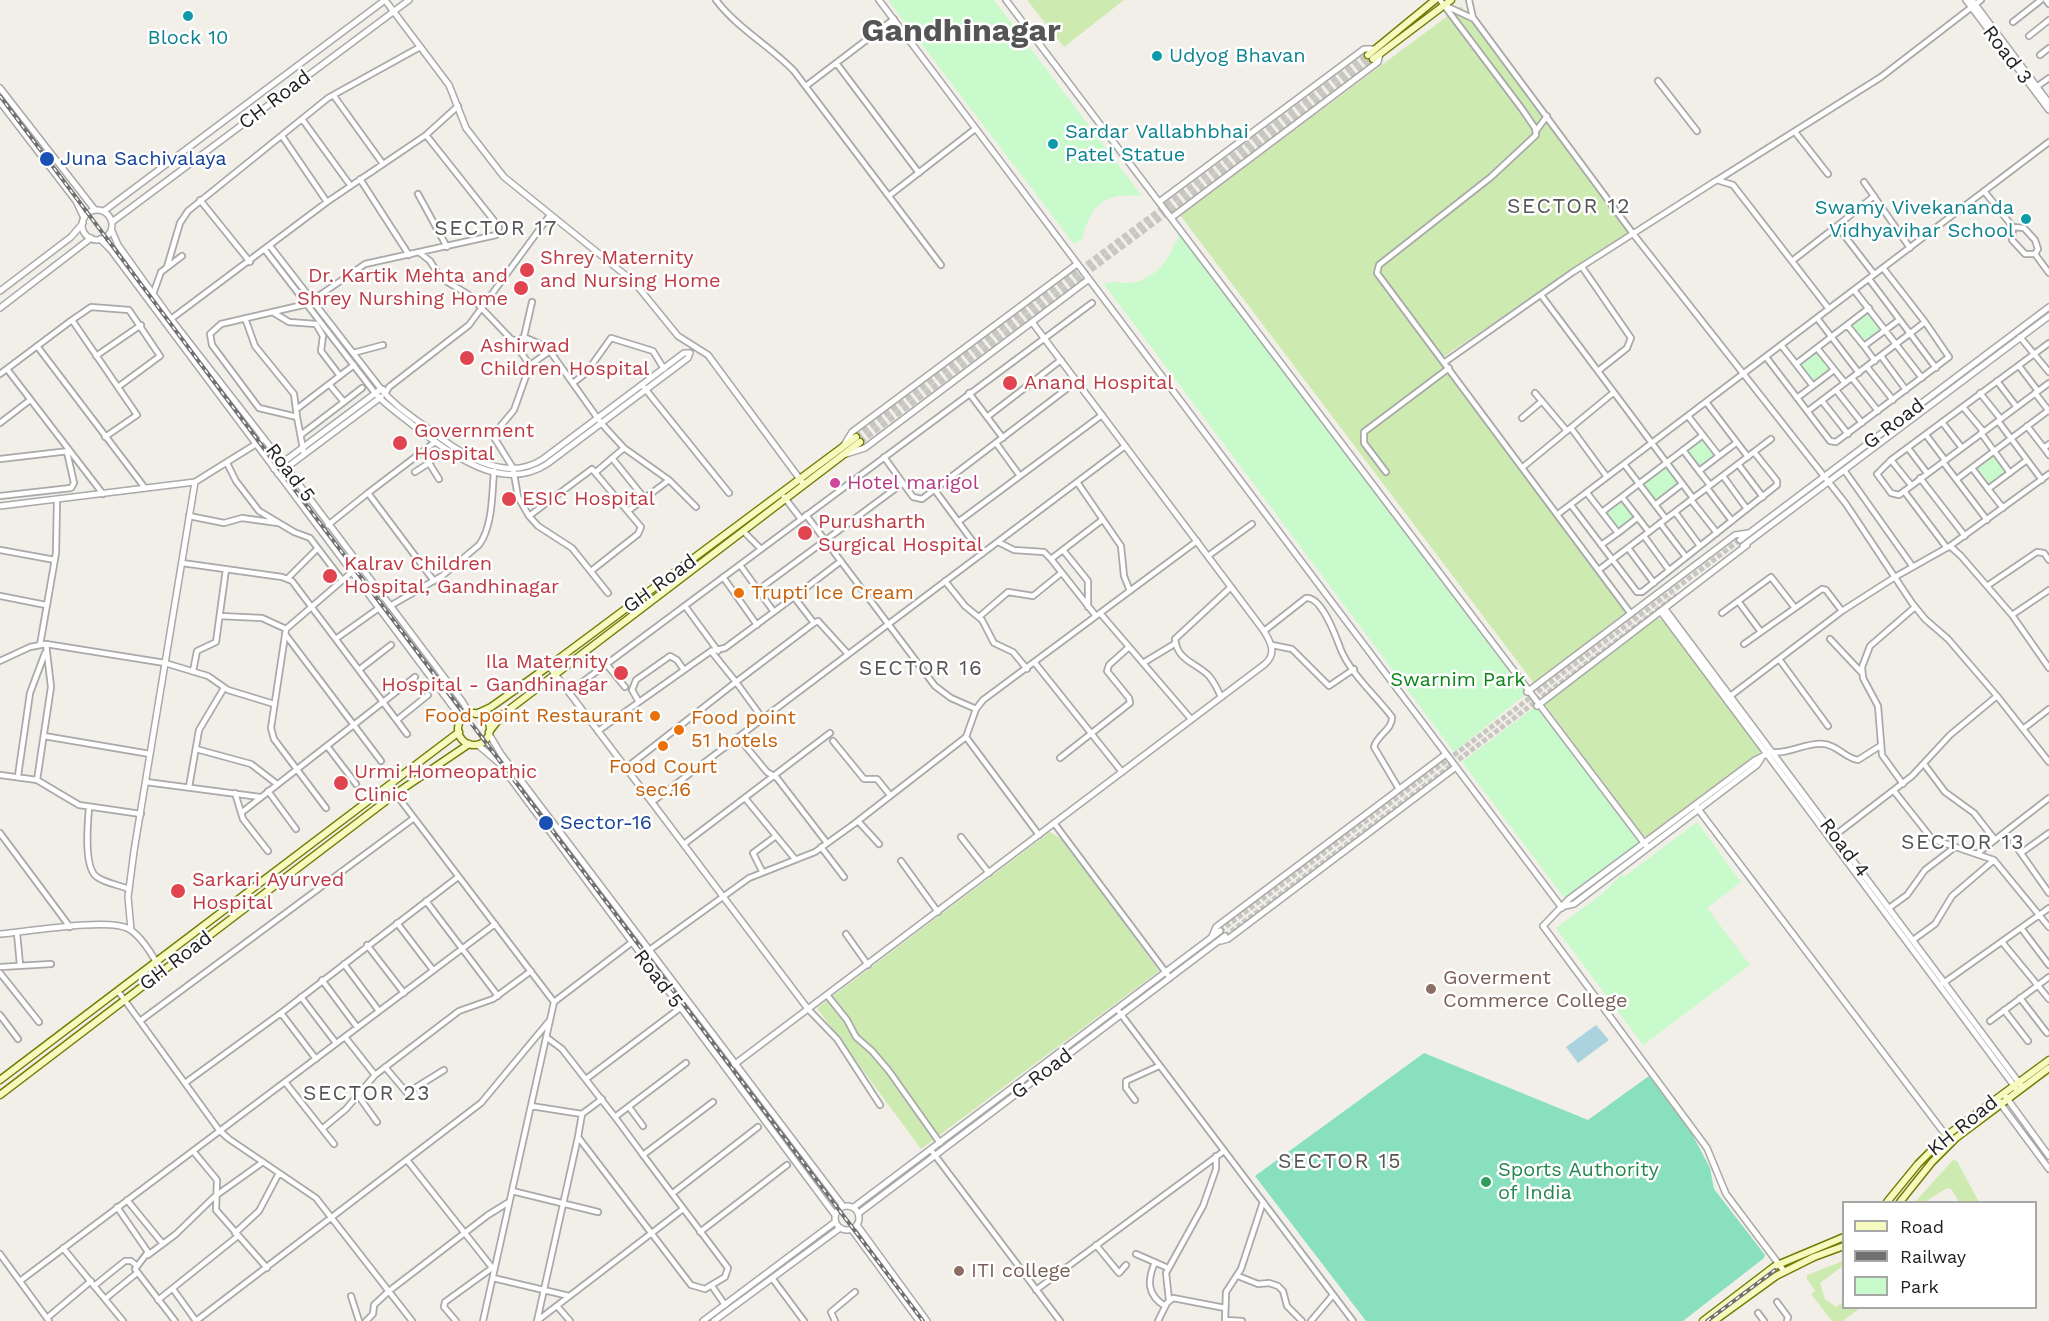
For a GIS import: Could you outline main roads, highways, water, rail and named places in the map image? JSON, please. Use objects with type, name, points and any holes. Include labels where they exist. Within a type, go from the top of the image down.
[{"type":"main road","points":[[1371,57],[1435,0]]},
{"type":"main road","points":[[1377,52],[1442,3],[1451,0]]},
{"type":"main road","points":[[843,452],[858,440]]},
{"type":"main road","name":"GH Road","points":[[473,714],[491,707],[549,666],[799,478],[843,452]]},
{"type":"main road","name":"GH Road","points":[[489,733],[502,715],[805,486],[843,452]]},
{"type":"main road","points":[[473,714],[488,722],[489,733],[478,745],[462,740],[459,732],[462,719],[473,714]]},
{"type":"main road","name":"GH Road","points":[[0,1080],[459,732]]},
{"type":"main road","name":"GH Road","points":[[0,1095],[395,794],[470,744]]},
{"type":"main road","name":"KH Road","points":[[1889,1201],[1918,1164],[1946,1136],[2006,1096],[2049,1060]]},
{"type":"main road","name":"KH Road","points":[[2018,1087],[2049,1068]]},
{"type":"main road","name":"KH Road","points":[[1902,1201],[1951,1142],[1999,1101]]},
{"type":"main road","points":[[1715,1319],[1779,1264],[1842,1238]]},
{"type":"main road","points":[[1703,1321],[1715,1319],[1784,1271],[1842,1247]]},
{"type":"water","points":[[1596,1025],[1609,1040],[1578,1063],[1566,1047]]},
{"type":"tunnel","points":[[856,437],[1368,55]]},
{"type":"tunnel","points":[[860,442],[1373,59]]},
{"type":"tunnel","points":[[1220,931],[1740,540]]},
{"type":"tunnel","points":[[1225,936],[1677,595]]},
{"type":"railway","points":[[0,96],[923,1321]]},
{"type":"railway","points":[[1707,1321],[1775,1270]]},
{"type":"place","name":"Block 10","points":[[188,16]]},
{"type":"place","name":"Udyog Bhavan","points":[[1157,56]]},
{"type":"place","name":"Sardar Vallabhbhai Patel Statue","points":[[1053,144]]},
{"type":"place","name":"Juna Sachivalaya","points":[[47,159]]},
{"type":"place","name":"Swamy Vivekananda Vidhyavihar School","points":[[2026,219]]},
{"type":"place","name":"Shrey Maternity and Nursing Home","points":[[527,270]]},
{"type":"place","name":"Dr. Kartik Mehta and Shrey Nurshing Home","points":[[521,288]]},
{"type":"place","name":"Ashirwad Children Hospital","points":[[467,358]]},
{"type":"place","name":"Anand Hospital","points":[[1010,383]]},
{"type":"place","name":"Government Hospital","points":[[400,443]]},
{"type":"place","name":"Hotel marigol","points":[[835,483]]},
{"type":"place","name":"ESIC Hospital","points":[[509,499]]},
{"type":"place","name":"Purusharth Surgical Hospital","points":[[805,533]]},
{"type":"place","name":"Kalrav Children Hospital, Gandhinagar","points":[[330,576]]},
{"type":"place","name":"Trupti Ice Cream","points":[[739,593]]},
{"type":"place","name":"Ila Maternity Hospital - Gandhinagar","points":[[621,673]]},
{"type":"place","name":"Food point Restaurant","points":[[655,716]]},
{"type":"place","name":"Food point 51 hotels","points":[[679,730]]},
{"type":"place","name":"Food Court sec.16","points":[[663,746]]},
{"type":"place","name":"Urmi Homeopathic Clinic","points":[[341,783]]},
{"type":"place","name":"Sector-16","points":[[546,823]]},
{"type":"place","name":"Sarkari Ayurved Hospital","points":[[178,891]]},
{"type":"place","name":"Goverment Commerce College","points":[[1431,989]]},
{"type":"place","name":"Sports Authority of India","points":[[1486,1182]]},
{"type":"place","name":"ITI college","points":[[959,1271]]},
{"type":"district","name":"Gandhinagar","points":[[961,32]]},
{"type":"district","name":"SECTOR 12","points":[[1569,207]]},
{"type":"district","name":"SECTOR 17","points":[[496,229]]},
{"type":"district","name":"SECTOR 16","points":[[921,669]]},
{"type":"district","name":"SECTOR 13","points":[[1963,843]]},
{"type":"district","name":"SECTOR 23","points":[[367,1094]]},
{"type":"district","name":"SECTOR 15","points":[[1340,1162]]},
{"type":"park label","name":"Swarnim Park","points":[[1458,680]]}]
